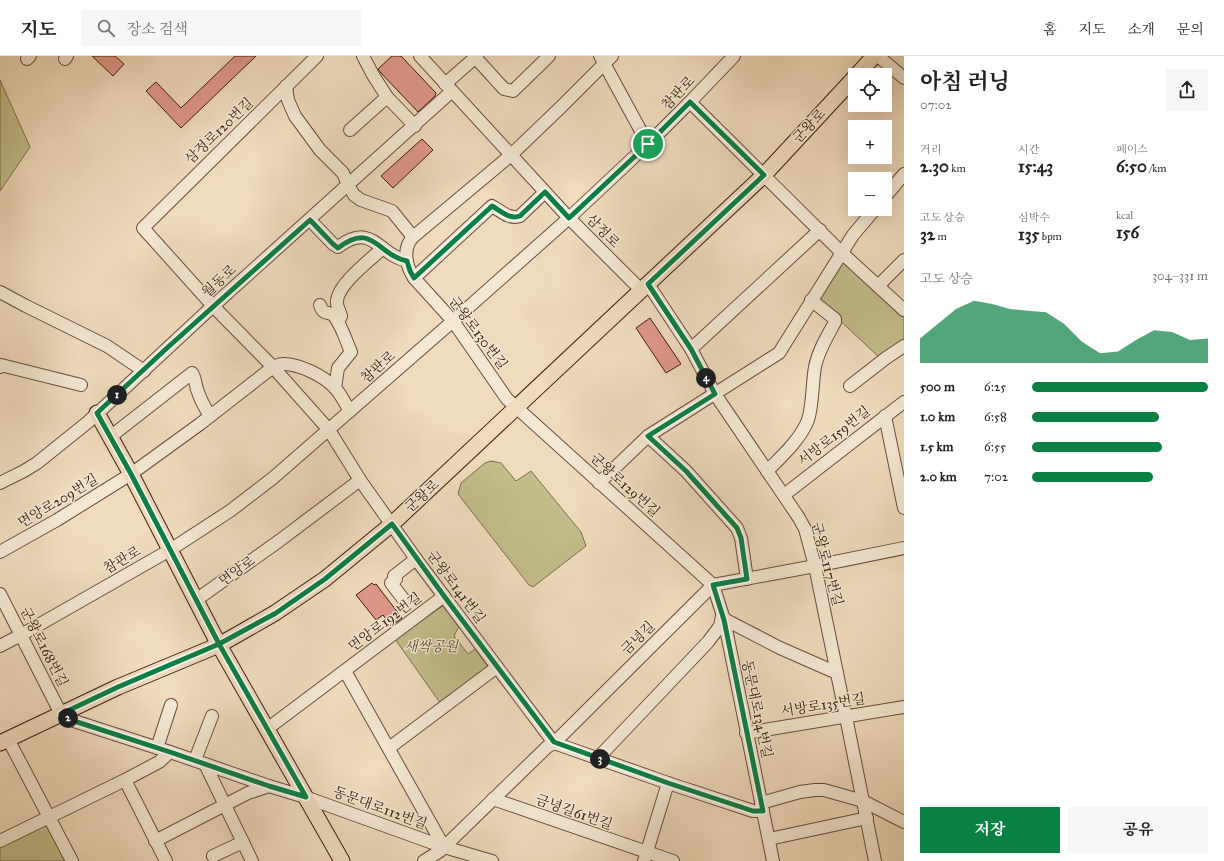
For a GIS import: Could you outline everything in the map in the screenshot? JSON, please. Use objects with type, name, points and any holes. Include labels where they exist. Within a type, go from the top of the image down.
[{"type":"main road","name":"군왕로","points":[[863,68],[874,56]]},
{"type":"main road","name":"군왕로","points":[[4,741],[118,687],[219,644],[276,613],[325,579],[392,524],[764,175],[848,85]]},
{"type":"main road","points":[[97,413],[131,474],[219,644],[342,861]]},
{"type":"street","name":"삼정로120번길","points":[[143,228],[317,56]]},
{"type":"street","points":[[363,56],[387,97],[415,126]]},
{"type":"street","name":"삼정로","points":[[420,56],[569,218],[645,287]]},
{"type":"street","points":[[448,88],[476,57],[504,89],[513,91],[549,56]]},
{"type":"street","name":"참판로","points":[[0,646],[170,550],[250,497],[454,321],[569,218],[648,144],[734,56]]},
{"type":"street","points":[[878,56],[904,78]]},
{"type":"street","points":[[286,86],[288,100],[295,116],[320,150],[344,173],[348,185],[354,195],[361,200],[392,211],[413,237],[511,155],[561,107],[606,59],[648,144]]},
{"type":"street","name":"월동로","points":[[0,483],[24,472],[43,459],[97,413],[213,306],[415,126],[448,88]]},
{"type":"street","points":[[350,130],[387,97]]},
{"type":"street","points":[[690,102],[842,253],[903,307]]},
{"type":"street","points":[[892,189],[904,174]]},
{"type":"street","points":[[414,278],[492,206],[510,217],[515,218],[520,216],[545,192]]},
{"type":"street","points":[[599,483],[648,436],[779,353],[853,235],[869,216]]},
{"type":"street","points":[[310,220],[338,248],[355,238],[367,238],[394,257],[407,261]]},
{"type":"street","name":"군왕로141번길","points":[[143,228],[213,306],[273,368],[329,430],[360,480],[416,559],[554,742]]},
{"type":"street","points":[[691,349],[820,230]]},
{"type":"street","name":"군왕로130번길","points":[[413,237],[407,246],[407,261],[414,278],[454,321],[507,399],[516,408]]},
{"type":"street","points":[[338,322],[340,316],[336,304],[340,291],[353,276],[383,248]]},
{"type":"street","points":[[878,286],[904,260]]},
{"type":"street","name":"군왕로117번길","points":[[645,287],[691,349],[715,394],[784,495],[805,529],[815,566],[875,861]]},
{"type":"street","points":[[0,292],[107,346],[144,371]]},
{"type":"street","points":[[767,471],[782,456],[803,428],[807,420],[810,412],[811,394],[817,358],[835,322],[835,319],[811,300]]},
{"type":"street","points":[[320,305],[325,313],[332,314],[338,322],[351,352],[338,368],[335,388]]},
{"type":"street","points":[[850,386],[904,346]]},
{"type":"street","points":[[131,474],[200,424],[273,368],[281,364],[292,365],[321,377],[335,388],[350,411]]},
{"type":"street","points":[[0,367],[1,365],[81,385]]},
{"type":"street","points":[[110,437],[192,372],[195,376],[197,391],[201,401],[210,416]]},
{"type":"street","name":"서방로159번길","points":[[784,495],[904,402]]},
{"type":"street","name":"군왕로129번길","points":[[516,408],[713,585]]},
{"type":"street","points":[[885,416],[904,508]]},
{"type":"street","points":[[648,436],[686,471],[737,528],[741,538],[747,579]]},
{"type":"street","name":"면앙로209번길","points":[[0,552],[57,520],[131,474]]},
{"type":"street","name":"면앙로","points":[[196,600],[279,541],[360,480]]},
{"type":"street","points":[[713,585],[904,548]]},
{"type":"street","points":[[404,600],[391,583],[396,579],[394,576],[416,559]]},
{"type":"street","name":"동문대로134번길","points":[[713,585],[723,617],[773,861]]},
{"type":"street","name":"금녕길","points":[[444,847],[554,742],[713,585]]},
{"type":"street","name":"군왕로168번길","points":[[0,594],[61,714]]},
{"type":"street","name":"면앙로192번길","points":[[267,729],[444,596]]},
{"type":"street","points":[[598,758],[708,642],[720,626],[723,617]]},
{"type":"street","name":"동문대로134번길","points":[[723,617],[780,648],[837,673]]},
{"type":"street","points":[[389,748],[497,667]]},
{"type":"street","name":"면앙로192번길","points":[[345,671],[389,748]]},
{"type":"street","points":[[157,748],[171,705]]},
{"type":"street","name":"서방로135번길","points":[[746,733],[904,708]]},
{"type":"street","name":"동문대로112번길","points":[[61,714],[74,721],[306,797],[444,847],[492,861]]},
{"type":"street","points":[[212,716],[200,762],[224,805],[252,861]]},
{"type":"street","points":[[4,741],[49,817],[72,861]]},
{"type":"street","points":[[554,742],[668,783],[753,811],[800,792],[824,790],[863,801],[904,822]]},
{"type":"street","name":"동문대로112번길","points":[[389,748],[444,847]]},
{"type":"street","points":[[0,841],[125,780],[158,762],[170,752]]},
{"type":"street","points":[[125,780],[166,861]]},
{"type":"street","points":[[645,857],[668,783]]},
{"type":"street","points":[[155,841],[248,793],[269,786]]},
{"type":"street","name":"금녕길61번길","points":[[493,800],[645,857],[673,861]]},
{"type":"street","points":[[769,838],[867,818]]},
{"type":"street","points":[[213,856],[243,842]]},
{"type":"street","points":[[424,861],[435,855],[444,847]]},
{"type":"green space","points":[[0,80],[30,147],[0,191]]},
{"type":"green space","points":[[841,262],[847,262],[904,316],[904,344],[881,359],[817,299]]},
{"type":"green space","points":[[491,461],[501,463],[516,481],[531,471],[581,532],[586,546],[533,587],[529,585],[458,494],[461,483],[485,463]]},
{"type":"green space","name":"새싹공원","points":[[444,605],[459,626],[454,636],[468,654],[475,649],[490,669],[441,704],[395,639]]},
{"type":"green space","points":[[42,825],[51,828],[69,861],[0,861],[0,847]]},
{"type":"building","points":[[92,56],[115,56],[124,64],[113,76]]},
{"type":"building","points":[[235,56],[256,56],[181,128],[146,91],[156,82],[181,108]]},
{"type":"building","points":[[392,56],[401,56],[436,93],[435,96],[418,112],[378,69]]},
{"type":"building","points":[[422,139],[433,150],[393,188],[381,176]]},
{"type":"building","points":[[650,318],[681,364],[666,373],[636,328]]},
{"type":"building","points":[[372,583],[374,585],[376,584],[402,618],[391,626],[383,615],[376,620],[356,595]]},
{"type":"route","points":[[648,144],[569,218],[545,192],[520,216],[515,218],[510,217],[492,206],[414,278],[407,261],[394,257],[373,241],[367,238],[355,238],[349,240],[338,248],[310,220],[213,306],[97,413],[131,474],[219,644],[306,797],[74,721],[61,714],[118,687],[219,644],[276,613],[325,579],[392,524],[416,559],[554,742],[668,783],[753,811],[763,811],[724,620],[713,585],[747,579],[741,538],[737,528],[686,471],[661,446],[648,436],[715,394],[691,349],[648,284],[764,175],[690,102],[648,144]]}]
